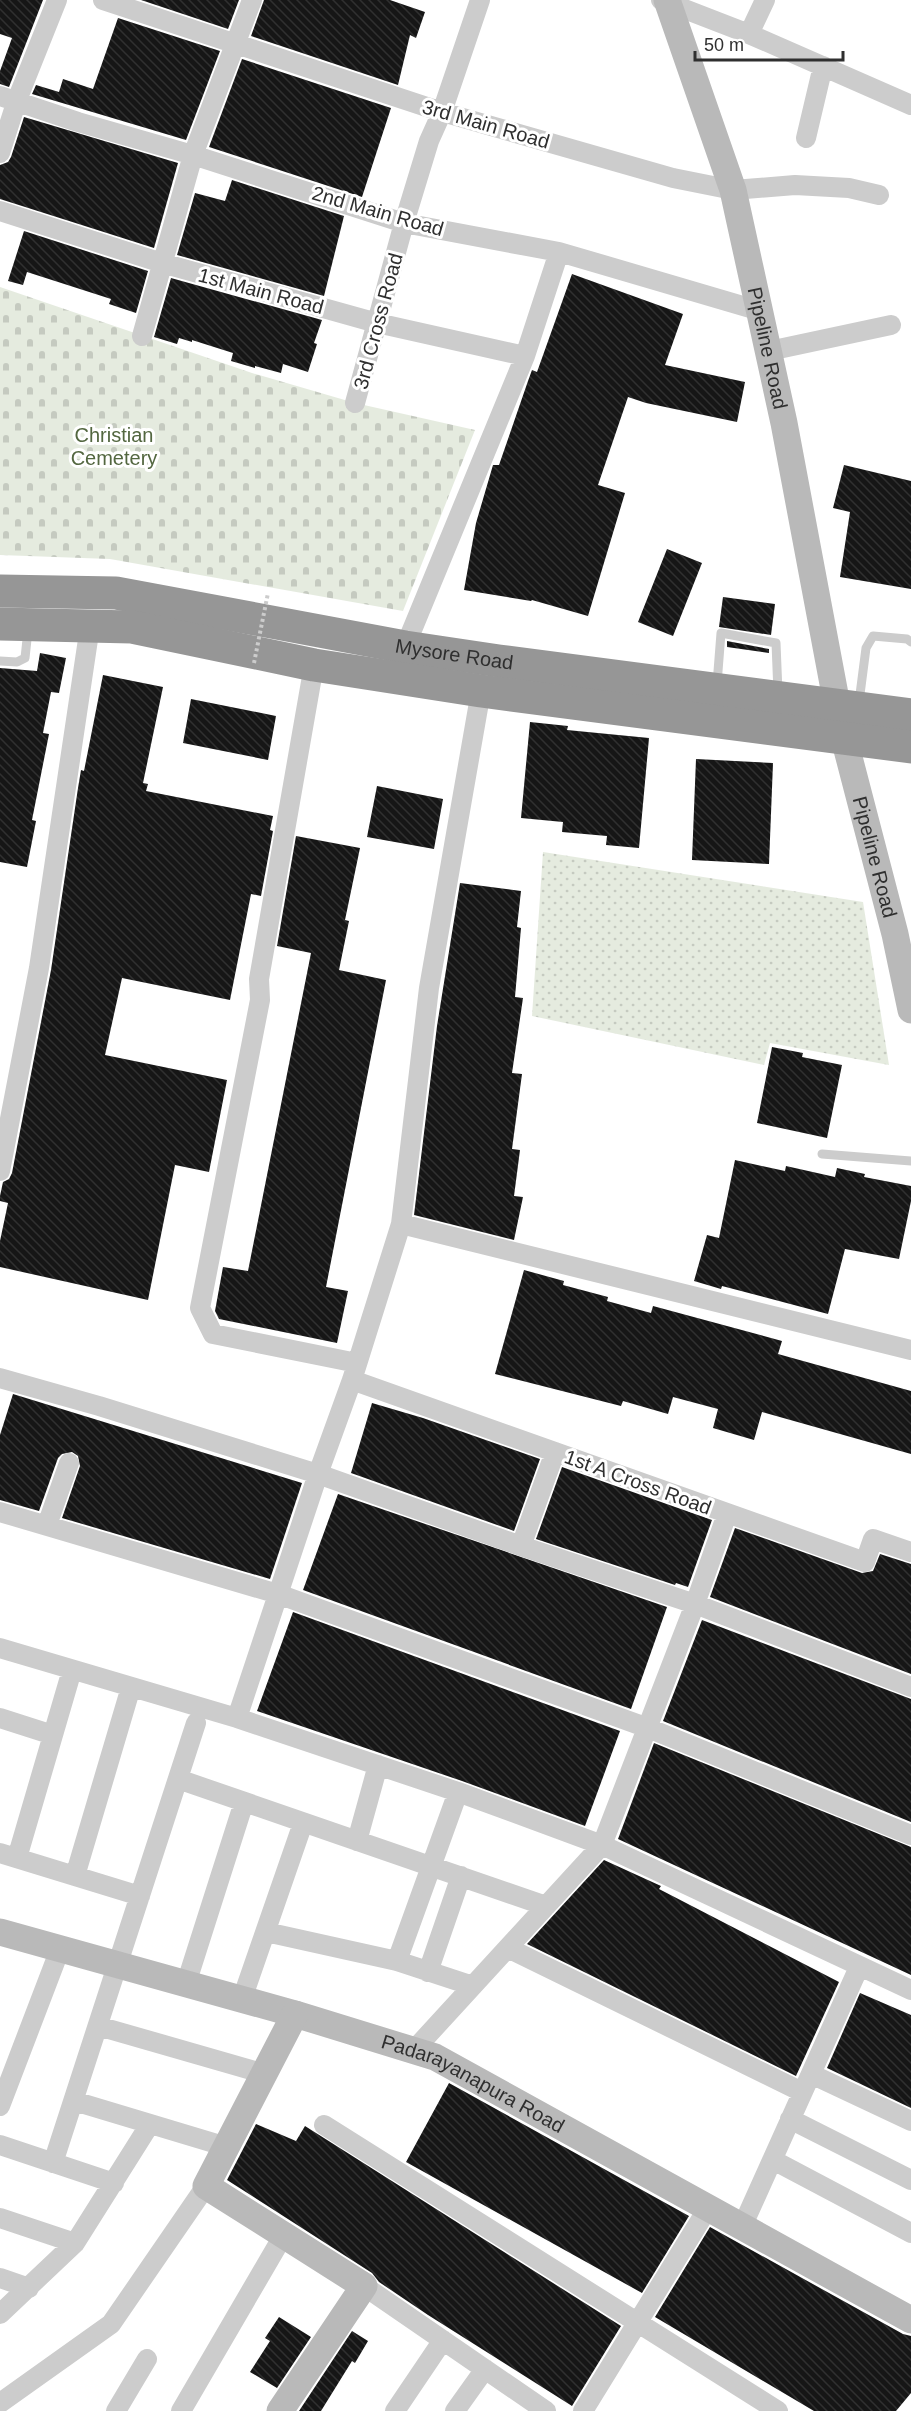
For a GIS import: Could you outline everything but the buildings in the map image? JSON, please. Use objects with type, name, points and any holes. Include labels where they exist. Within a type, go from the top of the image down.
[{"type":"highway","name":"Mysore Road","points":[[0,591],[116,593],[405,647],[499,662],[911,715]]},
{"type":"highway","name":"Mysore Road","points":[[14,625],[132,627],[314,665],[481,691],[911,747]]},
{"type":"street","points":[[0,150],[9,98],[57,0]]},
{"type":"street","name":"3rd Main Road","points":[[103,0],[441,112],[673,178],[733,189],[795,185],[849,188],[879,195]]},
{"type":"street","points":[[142,336],[193,155],[252,0]]},
{"type":"street","name":"3rd Cross Road","points":[[356,403],[404,223],[429,141],[480,0]]},
{"type":"street","points":[[749,34],[765,0]]},
{"type":"street","points":[[666,1],[749,34],[911,105]]},
{"type":"street","name":"Pipeline Road","points":[[666,1],[733,189],[848,706]]},
{"type":"street","points":[[806,138],[823,66]]},
{"type":"street","name":"2nd Main Road","points":[[9,98],[78,122],[193,155],[404,223],[559,252],[760,311]]},
{"type":"street","name":"1st Main Road","points":[[0,211],[162,263],[377,323],[525,356]]},
{"type":"street","points":[[405,647],[525,356],[559,252]]},
{"type":"street","points":[[769,351],[891,325]]},
{"type":"street","points":[[1,1160],[8,1089],[39,968],[90,626]]},
{"type":"street","name":"1st A Cross Road","points":[[314,665],[259,980],[260,1000],[200,1308],[213,1334],[354,1372],[555,1452],[865,1562],[873,1539],[911,1552]]},
{"type":"street","points":[[237,1718],[354,1372],[401,1224],[429,988],[481,691]]},
{"type":"street","name":"Pipeline Road","points":[[844,738],[895,934],[911,1010]]},
{"type":"street","points":[[401,1224],[911,1350]]},
{"type":"street","points":[[0,1378],[318,1474],[521,1546],[695,1604],[911,1687]]},
{"type":"street","points":[[521,1546],[555,1452]]},
{"type":"street","points":[[47,1525],[69,1463]]},
{"type":"street","points":[[0,1512],[278,1594],[648,1728],[911,1835]]},
{"type":"street","points":[[414,2050],[602,1845],[695,1604],[727,1514]]},
{"type":"street","points":[[0,1648],[237,1718],[458,1792],[602,1845],[911,1990]]},
{"type":"street","points":[[72,1670],[53,1735],[9,1856],[140,1896]]},
{"type":"street","points":[[75,1876],[131,1687]]},
{"type":"street","points":[[0,1718],[53,1735]]},
{"type":"street","points":[[53,2163],[196,1723]]},
{"type":"street","points":[[357,1841],[378,1766]]},
{"type":"street","points":[[178,1779],[546,1906]]},
{"type":"street","points":[[397,1961],[458,1792]]},
{"type":"street","points":[[186,1984],[244,1802]]},
{"type":"street","points":[[242,2000],[303,1822]]},
{"type":"street","points":[[428,1971],[461,1876]]},
{"type":"street","points":[[266,1932],[397,1961],[473,1986]]},
{"type":"street","name":"Padarayanapura Road","points":[[2,1938],[60,1949],[118,1964],[295,2014],[435,2057],[911,2320]]},
{"type":"street","points":[[508,1948],[802,2092]]},
{"type":"street","points":[[0,2106],[60,1949]]},
{"type":"street","points":[[742,2227],[859,1967]]},
{"type":"street","points":[[0,2403],[111,2324],[206,2186],[295,2014]]},
{"type":"street","points":[[98,2026],[265,2074]]},
{"type":"street","points":[[811,2074],[911,2121]]},
{"type":"street","points":[[74,2101],[227,2147]]},
{"type":"street","points":[[790,2119],[911,2180]]},
{"type":"street","points":[[0,2314],[75,2243],[150,2124]]},
{"type":"street","points":[[324,2125],[778,2411]]},
{"type":"street","points":[[0,2145],[114,2183]]},
{"type":"street","points":[[773,2160],[911,2233]]},
{"type":"street","points":[[206,2186],[363,2286],[485,2369],[525,2405],[546,2411]]},
{"type":"street","points":[[583,2411],[708,2208]]},
{"type":"street","points":[[0,2218],[75,2243]]},
{"type":"street","points":[[181,2411],[283,2236]]},
{"type":"street","points":[[0,2278],[29,2288]]},
{"type":"street","points":[[280,2411],[363,2286]]},
{"type":"street","points":[[395,2411],[442,2340]]},
{"type":"street","points":[[116,2411],[147,2359]]},
{"type":"street","points":[[455,2411],[485,2369]]},
{"type":"lane","points":[[0,661],[16,662],[25,658],[14,625]]},
{"type":"lane","points":[[717,689],[721,633],[776,642],[778,697]]},
{"type":"lane","points":[[848,706],[866,648],[873,636],[906,639],[911,642]]},
{"type":"lane","points":[[822,1154],[911,1161]]},
{"type":"path","points":[[254,663],[268,593]]},
{"type":"green space","name":"Christian Cemetery","points":[[0,287],[252,373],[355,403],[475,430],[403,611],[110,559],[0,555]]},
{"type":"green space","points":[[543,852],[863,902],[889,1065],[770,1043],[764,1065],[532,1016]]}]
